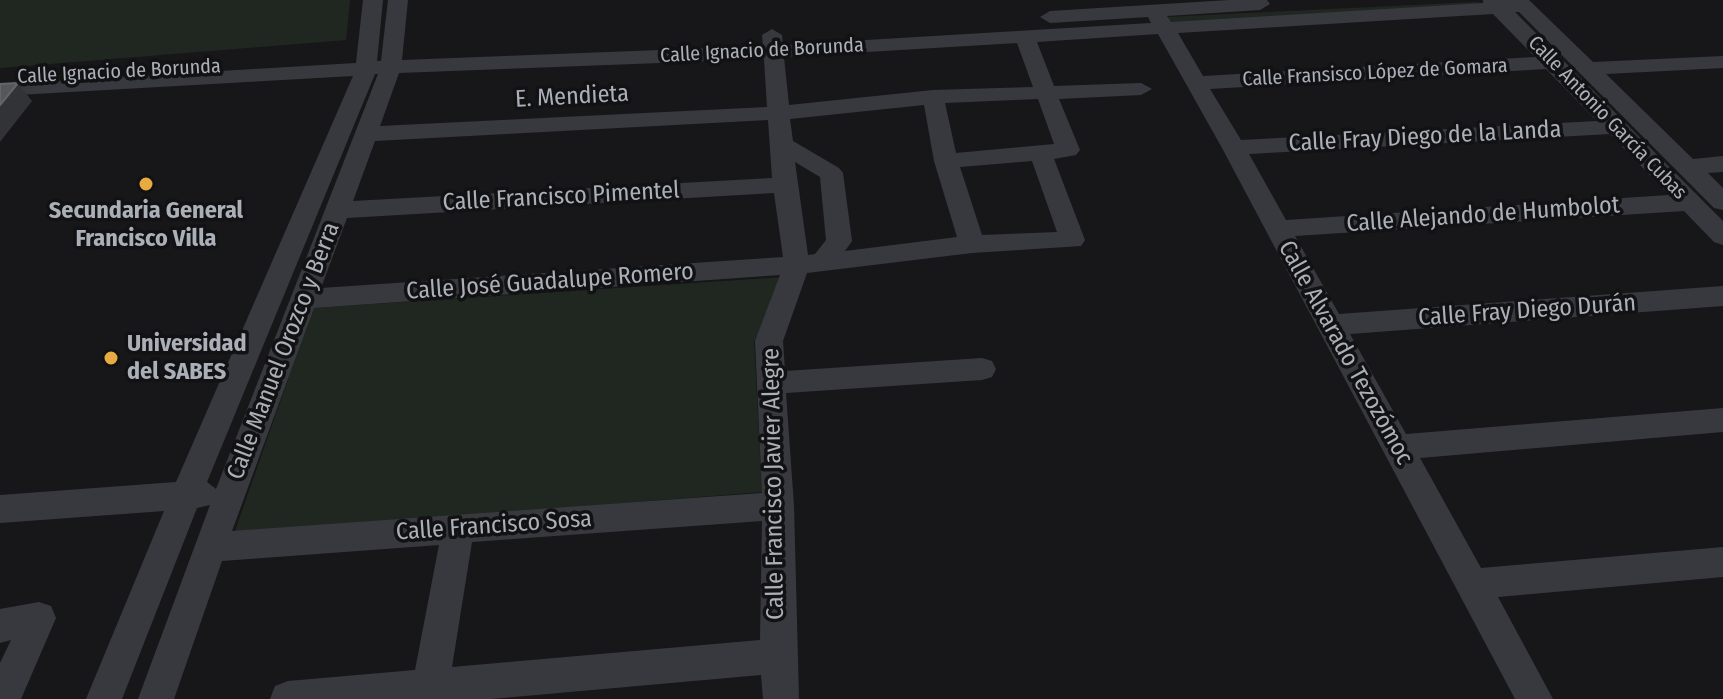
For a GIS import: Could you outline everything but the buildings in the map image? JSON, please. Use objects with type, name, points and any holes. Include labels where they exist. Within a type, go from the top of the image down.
[{"type":"street","name":"Calle Manuel Orozco y Berra","points":[[104,699],[186,495],[380,63],[373,0]]},
{"type":"street","name":"Calle Manuel Orozco y Berra","points":[[156,699],[365,134],[380,63],[398,0]]},
{"type":"street","name":"Calle Ignacio de Borunda","points":[[772,43],[1025,37],[1341,0]]},
{"type":"street","name":"Calle Ignacio de Borunda","points":[[0,78],[380,63],[1509,4]]},
{"type":"street","name":"Calle Antonio García Cubas","points":[[1509,4],[1552,62],[1723,236]]},
{"type":"street","name":"Calle Antonio García Cubas","points":[[1509,4],[1588,69],[1723,202]]},
{"type":"street","name":"Calle Alvarado Tezozómoc","points":[[1160,20],[1234,148],[1535,699]]},
{"type":"street","points":[[946,161],[1068,150],[1025,37]]},
{"type":"street","name":"Calle Francisco Javier Alegre","points":[[772,43],[781,113],[785,185],[810,264],[769,341],[778,506],[781,699]]},
{"type":"street","name":"Calle Fransisco López de Gomara","points":[[1197,83],[1552,62]]},
{"type":"street","points":[[1588,69],[1723,62]]},
{"type":"street","name":"Calle Ignacio de Borunda","points":[[0,90],[380,63]]},
{"type":"street","points":[[1045,92],[1141,89]]},
{"type":"street","name":"E. Mendieta","points":[[365,134],[781,113],[933,97],[1045,92]]},
{"type":"street","points":[[933,97],[946,161],[972,244]]},
{"type":"street","name":"Calle Fray Diego de la Landa","points":[[1234,148],[1616,127]]},
{"type":"street","points":[[783,145],[831,173],[839,241],[810,264]]},
{"type":"street","name":"Calle José Guadalupe Romero","points":[[303,299],[810,264],[972,244],[1072,240],[1040,151]]},
{"type":"street","name":"Calle Antonio García Cubas","points":[[1688,167],[1723,164]]},
{"type":"street","name":"Calle Francisco Pimentel","points":[[337,210],[785,185]]},
{"type":"street","name":"Calle Alejando de Humbolot","points":[[1276,229],[1689,202]]},
{"type":"street","name":"Calle Fray Diego Durán","points":[[1330,325],[1723,296]]},
{"type":"street","points":[[771,383],[982,369]]},
{"type":"street","points":[[1397,447],[1723,420]]},
{"type":"street","points":[[0,509],[230,493]]},
{"type":"street","name":"Calle Francisco Sosa","points":[[210,547],[778,506]]},
{"type":"street","points":[[429,693],[458,528]]},
{"type":"street","points":[[1472,584],[1723,562]]},
{"type":"street","points":[[0,626],[39,618],[2,699]]},
{"type":"street","points":[[288,699],[429,693],[778,656]]},
{"type":"shaded area","points":[[0,0],[350,0],[346,40],[0,68]]},
{"type":"shaded area","points":[[1475,2],[1486,4],[1166,24],[1166,17]]},
{"type":"shaded area","points":[[785,277],[754,342],[762,492],[234,534],[313,308]]},
{"type":"place","name":"Secundaria General Francisco Villa","points":[[146,184]]},
{"type":"place","name":"Universidad del SABES","points":[[111,358]]}]
